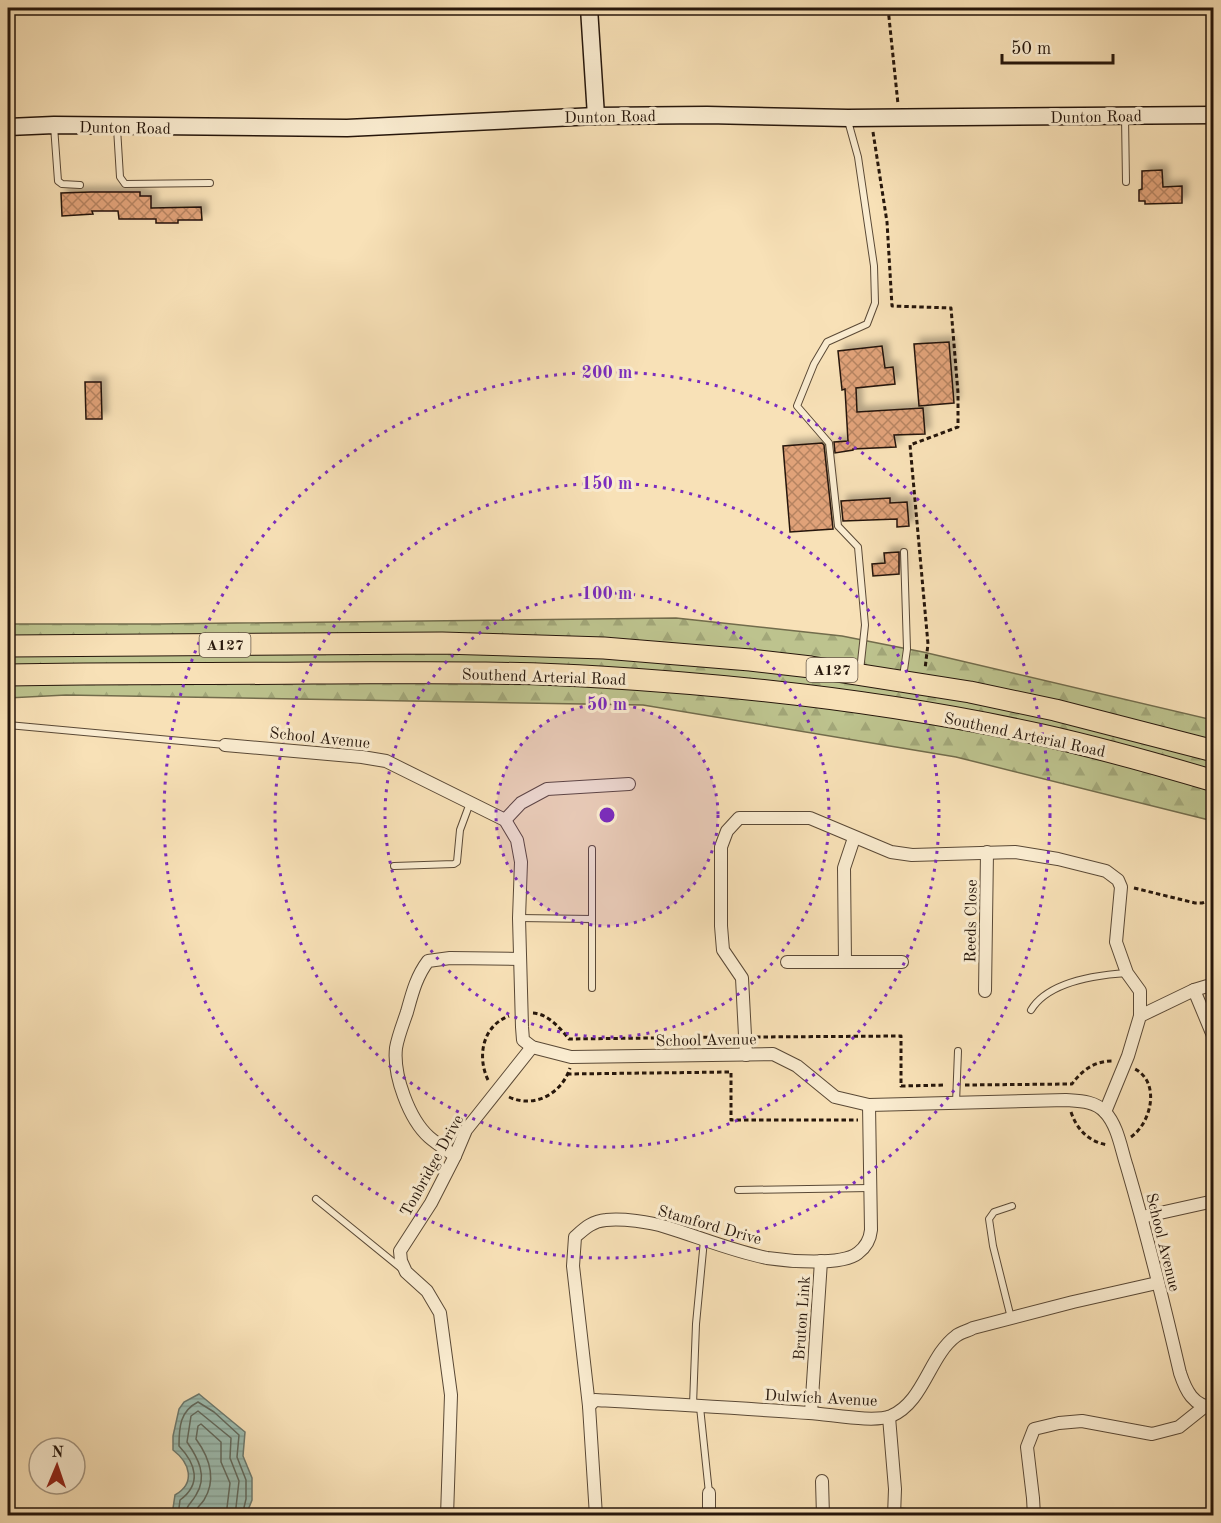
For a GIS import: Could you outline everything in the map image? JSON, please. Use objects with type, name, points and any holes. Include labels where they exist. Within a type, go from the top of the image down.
[{"type":"highway","name":"Southend Arterial Road","points":[[8,646],[442,643],[604,648],[750,660],[860,674],[1055,710],[1214,752]]},
{"type":"highway","name":"Southend Arterial Road","points":[[8,675],[455,673],[598,677],[749,689],[899,708],[991,725],[1137,759],[1214,781]]},
{"type":"street","points":[[589,8],[596,116]]},
{"type":"street","name":"Dunton Road","points":[[8,127],[54,125],[347,128],[596,116],[899,118],[1214,115]]},
{"type":"street","name":"School Avenue","points":[[225,745],[386,761],[506,820]]},
{"type":"street","points":[[532,1047],[524,1040],[521,1012],[519,918],[521,862],[517,840],[506,820],[521,803],[547,789],[629,784]]},
{"type":"street","points":[[746,1055],[742,978],[723,950],[721,847],[727,831],[739,818],[795,816],[810,818],[891,852],[912,855],[1016,852],[1106,871],[1118,880],[1121,887],[1116,942],[1127,972],[1140,991],[1140,1016],[1125,1064],[1105,1112]]},
{"type":"street","points":[[846,962],[844,868],[854,838]]},
{"type":"street","name":"Reeds Close","points":[[985,991],[987,852]]},
{"type":"street","points":[[455,1156],[429,1138],[417,1124],[397,1073],[396,1048],[418,973],[428,962],[450,958],[520,959]]},
{"type":"street","points":[[787,962],[903,962]]},
{"type":"street","points":[[1140,1016],[1194,990],[1214,984]]},
{"type":"street","points":[[1194,990],[1214,1038]]},
{"type":"street","name":"School Avenue","points":[[532,1047],[571,1057],[773,1054],[797,1066],[835,1097],[869,1105],[1070,1101],[1098,1106],[1113,1123],[1120,1144],[1142,1217],[1180,1373],[1187,1392],[1209,1408]]},
{"type":"street","name":"Tonbridge Drive","points":[[406,1272],[400,1251],[431,1203],[466,1130],[532,1047]]},
{"type":"street","name":"Stamford Drive","points":[[596,1515],[589,1406],[573,1266],[575,1237],[589,1224],[606,1220],[663,1226],[769,1258],[821,1261],[848,1258],[857,1254],[870,1240],[869,1105]]},
{"type":"street","points":[[1142,1217],[1214,1201]]},
{"type":"street","name":"Bruton Link","points":[[811,1413],[821,1261]]},
{"type":"street","points":[[406,1272],[427,1291],[441,1313],[451,1395],[447,1515]]},
{"type":"street","name":"Dulwich Avenue","points":[[589,1406],[595,1400],[873,1419],[889,1417],[901,1411],[914,1396],[947,1344],[957,1335],[973,1328],[1073,1302],[1157,1283]]},
{"type":"street","points":[[1034,1515],[1027,1447],[1034,1429],[1059,1423],[1082,1421],[1152,1434],[1179,1427],[1209,1408]]},
{"type":"street","points":[[889,1417],[895,1489],[894,1513]]},
{"type":"street","points":[[822,1481],[823,1515]]},
{"type":"street","points":[[708,1515],[709,1493]]},
{"type":"lane","points":[[1125,116],[1126,182]]},
{"type":"lane","points":[[848,118],[858,157],[870,231],[875,303],[867,324],[827,342],[814,364],[797,406],[829,443],[838,526],[858,548],[865,625],[860,674]]},
{"type":"lane","points":[[54,125],[58,181],[62,184],[80,185]]},
{"type":"lane","points":[[117,127],[120,177],[125,184],[210,183]]},
{"type":"lane","points":[[902,681],[907,649],[904,552]]},
{"type":"lane","points":[[8,725],[225,745]]},
{"type":"lane","points":[[394,866],[454,864],[457,862],[460,830],[470,803]]},
{"type":"lane","points":[[592,849],[592,988]]},
{"type":"lane","points":[[519,918],[592,919]]},
{"type":"lane","points":[[1030,1010],[1036,1002],[1048,994],[1072,983],[1096,975],[1127,972]]},
{"type":"lane","points":[[956,1103],[958,1051]]},
{"type":"lane","points":[[738,1190],[871,1188]]},
{"type":"lane","points":[[316,1199],[406,1272]]},
{"type":"lane","points":[[1011,1319],[993,1246],[989,1219],[993,1212],[1012,1206]]},
{"type":"lane","points":[[704,1240],[696,1324],[697,1406],[709,1493]]},
{"type":"lane","points":[[894,1513],[954,1515]]},
{"type":"path","points":[[888,8],[899,118]]},
{"type":"path","points":[[871,118],[887,222],[892,306],[951,308],[958,393],[958,427],[910,446],[928,644],[925,673]]},
{"type":"path","points":[[1121,887],[1139,888],[1195,903],[1214,899]]},
{"type":"path","points":[[521,1012],[541,1013],[568,1039],[571,1057],[562,1085],[540,1100],[515,1099],[498,1091],[490,1084],[484,1072],[481,1059],[490,1029],[497,1022],[521,1012]]},
{"type":"path","points":[[568,1039],[901,1036],[902,1086],[1072,1084],[1081,1072],[1103,1061],[1114,1061],[1139,1070],[1150,1091],[1145,1123],[1134,1136],[1120,1144],[1106,1145],[1085,1135],[1073,1117],[1070,1101]]},
{"type":"path","points":[[567,1074],[730,1072],[731,1119],[870,1120]]},
{"type":"green space","points":[[676,618],[842,636],[923,652],[1213,720],[1213,821],[956,757],[643,705],[66,695],[8,698],[8,624]]},
{"type":"water","points":[[199,1394],[245,1432],[243,1456],[252,1478],[252,1500],[246,1515],[172,1515],[175,1495],[182,1490],[188,1479],[187,1467],[173,1450],[173,1436],[179,1409],[184,1402]]},
{"type":"building","points":[[1162,170],[1163,187],[1182,186],[1182,203],[1145,204],[1145,201],[1139,201],[1142,171]]},
{"type":"building","points":[[140,192],[140,196],[151,196],[151,208],[201,207],[202,220],[156,223],[156,219],[119,219],[118,211],[92,211],[93,214],[62,216],[61,193]]},
{"type":"building","points":[[949,342],[954,403],[919,406],[914,344]]},
{"type":"building","points":[[882,346],[885,368],[893,367],[895,384],[856,388],[857,412],[923,408],[925,434],[894,435],[896,447],[853,449],[835,453],[834,442],[848,441],[845,389],[842,390],[838,351]]},
{"type":"building","points":[[85,382],[101,382],[102,419],[86,419]]},
{"type":"building","points":[[822,443],[833,529],[790,532],[783,446]]},
{"type":"building","points":[[890,498],[890,503],[907,502],[909,526],[897,527],[897,519],[843,521],[841,501]]},
{"type":"building","points":[[899,552],[899,574],[873,576],[872,564],[885,563],[884,553]]}]
